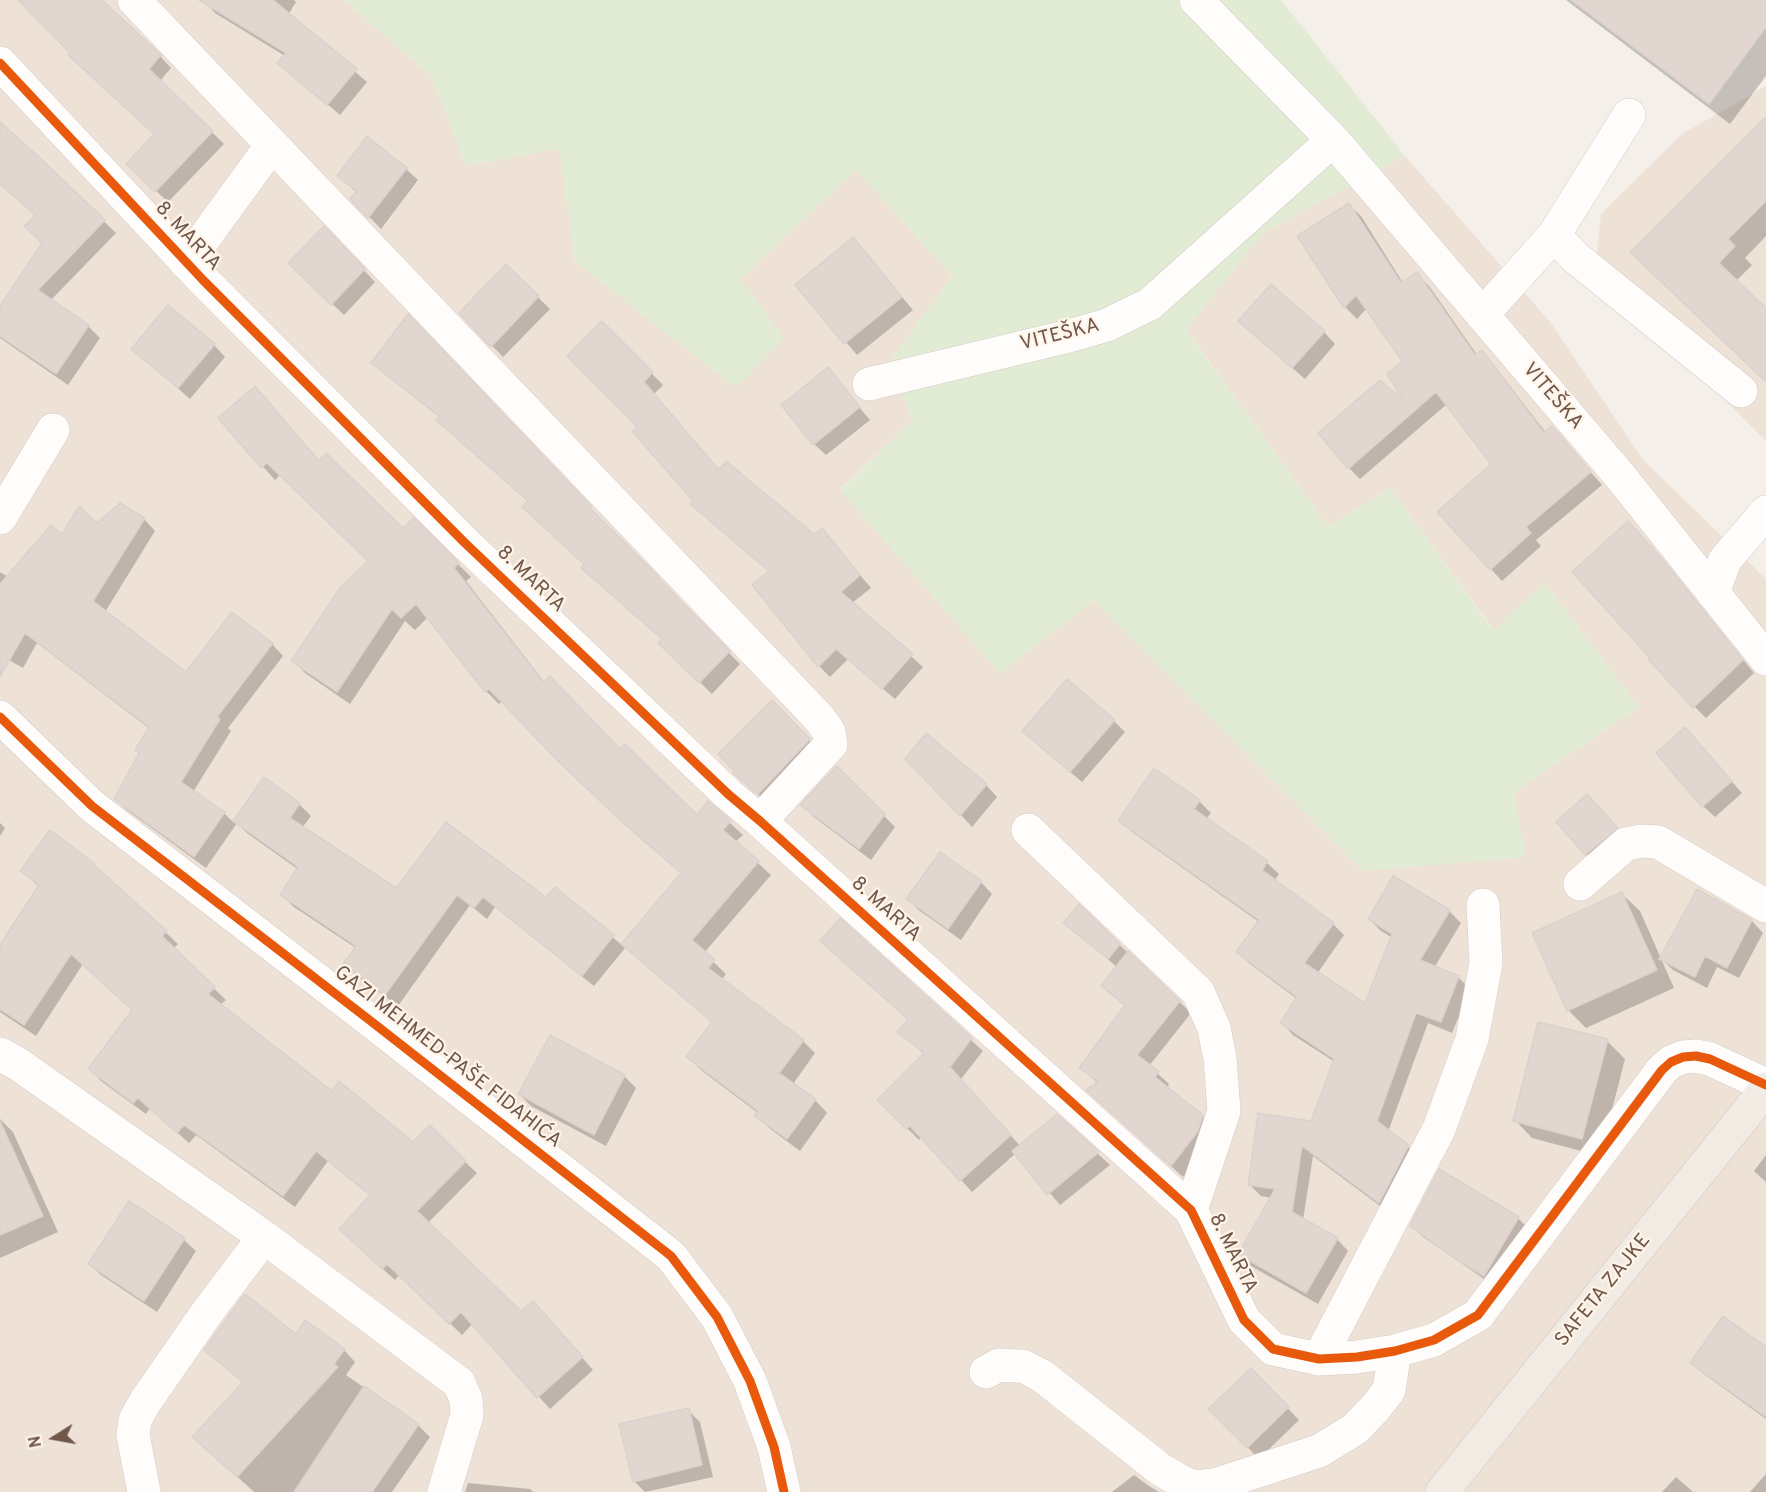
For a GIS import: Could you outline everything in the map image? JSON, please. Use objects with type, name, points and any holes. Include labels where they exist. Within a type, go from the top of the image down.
[{"type":"main road","name":"SAFETA ZAJKE","points":[[1454,1486],[1766,1087]]},
{"type":"street","points":[[134,0],[820,719],[829,732],[831,744],[760,821]]},
{"type":"street","name":"VITEŠKA","points":[[1196,0],[1333,140],[1620,476],[1766,659]]},
{"type":"street","name":"8. MARTA","points":[[0,63],[186,263],[464,542],[728,794],[1191,1210],[1244,1320],[1273,1349],[1319,1359],[1357,1357],[1434,1340],[1478,1316],[1662,1070],[1671,1062],[1683,1057],[1696,1056],[1710,1059],[1766,1087]]},
{"type":"street","points":[[1482,315],[1554,235],[1629,115]]},
{"type":"street","name":"VITEŠKA","points":[[868,384],[1069,336],[1107,325],[1150,304],[1333,140]]},
{"type":"street","points":[[186,263],[272,145]]},
{"type":"street","points":[[1554,235],[1576,258],[1741,391]]},
{"type":"street","points":[[0,518],[53,430]]},
{"type":"street","points":[[1713,593],[1725,560],[1766,512]]},
{"type":"street","name":"GAZI MEHMED-PAŠE FIDAHIĆA","points":[[0,717],[92,807],[391,1036],[671,1256],[717,1317],[750,1381],[774,1447],[777,1490]]},
{"type":"street","points":[[1028,830],[1198,992],[1214,1028],[1220,1058],[1224,1111],[1191,1210]]},
{"type":"street","points":[[1580,885],[1626,844],[1641,841],[1658,842],[1766,906]]},
{"type":"street","points":[[1319,1359],[1439,1129],[1472,1039],[1486,963],[1483,905]]},
{"type":"street","points":[[0,1054],[18,1064],[264,1238],[459,1383],[466,1399],[467,1415],[444,1492]]},
{"type":"street","points":[[144,1492],[133,1435],[135,1420],[206,1314],[264,1238]]},
{"type":"street","points":[[986,1372],[999,1365],[1023,1366],[1042,1376],[1160,1469],[1195,1488],[1215,1485],[1319,1451],[1355,1429],[1389,1390],[1395,1350]]},
{"type":"shaded area","points":[[0,0],[344,0],[432,77],[466,166],[559,148],[575,262],[741,279],[856,169],[952,276],[888,364],[913,420],[840,489],[1093,600],[1363,871],[1514,792],[1639,707],[1545,583],[1494,630],[1390,488],[1328,526],[1186,329],[1263,233],[1405,156],[1550,322],[1644,461],[1766,579],[1766,1492],[0,1492]]},
{"type":"shaded area","points":[[1766,86],[1766,441],[1595,270],[1601,214],[1682,134]]},
{"type":"green space","points":[[344,0],[1281,0],[1405,156],[1263,233],[1186,330],[1328,526],[1390,488],[1493,630],[1545,583],[1639,707],[1514,792],[1526,857],[1363,871],[1094,601],[1000,674],[840,490],[913,420],[888,364],[952,276],[856,170],[741,279],[784,338],[736,388],[575,262],[559,149],[466,166],[432,77]]},
{"type":"building","points":[[18,0],[102,0],[161,55],[149,69],[213,131],[155,192],[126,164],[154,134],[68,55],[70,53]]},
{"type":"building","points":[[199,0],[273,0],[357,69],[327,105],[277,63],[286,53]]},
{"type":"building","points":[[1571,0],[1766,0],[1766,27],[1709,104]]},
{"type":"building","points":[[1766,117],[1766,201],[1728,239],[1735,246],[1719,263],[1766,308],[1766,382],[1630,252]]},
{"type":"building","points":[[0,122],[105,220],[38,290],[89,325],[56,374],[0,336],[0,306],[42,243],[24,226],[35,215],[0,184]]},
{"type":"building","points":[[367,136],[407,168],[368,218],[350,199],[357,191],[337,176]]},
{"type":"building","points":[[1349,203],[1401,283],[1417,272],[1475,355],[1482,350],[1544,433],[1552,426],[1591,472],[1526,527],[1531,533],[1490,570],[1437,512],[1491,464],[1436,392],[1348,469],[1318,433],[1380,380],[1404,401],[1387,374],[1402,361],[1356,295],[1344,308],[1297,236]]},
{"type":"building","points":[[324,226],[365,269],[331,305],[288,263]]},
{"type":"building","points":[[853,237],[902,297],[844,344],[795,285]]},
{"type":"building","points":[[506,264],[539,296],[491,347],[459,313]]},
{"type":"building","points":[[1271,284],[1325,331],[1292,368],[1238,321]]},
{"type":"building","points":[[168,305],[215,344],[178,388],[131,349]]},
{"type":"building","points":[[408,314],[591,506],[590,508],[730,651],[699,683],[658,643],[662,639],[581,568],[584,564],[522,507],[528,501],[436,420],[439,416],[371,363]]},
{"type":"building","points":[[602,321],[653,372],[644,382],[719,470],[726,461],[814,534],[822,528],[860,575],[841,592],[913,654],[882,689],[836,649],[818,667],[752,585],[769,571],[690,504],[693,501],[632,431],[637,427],[567,356]]},
{"type":"building","points":[[828,367],[860,407],[813,445],[781,405]]},
{"type":"building","points":[[255,386],[319,461],[326,453],[403,528],[414,518],[459,563],[454,568],[543,682],[550,676],[620,749],[625,744],[697,815],[708,801],[731,821],[723,830],[759,861],[692,940],[715,960],[708,968],[804,1040],[779,1073],[816,1099],[787,1139],[754,1116],[758,1111],[686,1057],[712,1022],[621,944],[681,873],[559,762],[489,689],[485,692],[416,604],[401,618],[392,609],[337,692],[291,661],[340,588],[368,561],[267,463],[261,468],[218,418]]},
{"type":"building","points":[[120,503],[145,518],[93,601],[186,672],[232,612],[273,643],[217,717],[220,719],[181,782],[225,812],[194,857],[114,799],[139,753],[135,750],[149,727],[25,633],[0,677],[0,584],[51,525],[62,534],[79,506],[97,523]]},
{"type":"building","points":[[1628,521],[1663,560],[1743,660],[1693,708],[1572,572]]},
{"type":"building","points":[[1067,679],[1115,720],[1070,772],[1022,731]]},
{"type":"building","points":[[772,700],[810,739],[758,794],[733,773],[734,771],[718,754]]},
{"type":"building","points":[[1685,727],[1732,781],[1702,807],[1656,753]]},
{"type":"building","points":[[926,733],[987,784],[960,816],[905,759]]},
{"type":"building","points":[[837,766],[885,814],[859,849],[800,805]]},
{"type":"building","points":[[1154,768],[1200,800],[1194,809],[1268,861],[1262,870],[1334,923],[1304,963],[1365,1003],[1392,934],[1368,919],[1393,876],[1450,910],[1420,960],[1459,976],[1441,1022],[1416,1013],[1377,1121],[1409,1145],[1379,1203],[1302,1146],[1292,1212],[1338,1238],[1306,1293],[1238,1254],[1275,1189],[1248,1185],[1258,1114],[1256,1113],[1311,1121],[1334,1059],[1280,1023],[1297,997],[1236,952],[1259,920],[1118,821]]},
{"type":"building","points":[[264,777],[300,803],[290,818],[396,888],[446,822],[546,897],[555,887],[614,935],[582,976],[483,897],[474,908],[457,895],[385,995],[343,964],[356,946],[280,895],[298,867],[233,821]]},
{"type":"building","points":[[1587,794],[1618,828],[1585,855],[1556,822]]},
{"type":"building","points":[[50,830],[95,864],[167,931],[162,936],[215,987],[208,994],[332,1091],[339,1081],[413,1142],[430,1125],[466,1161],[417,1211],[521,1311],[533,1301],[583,1357],[537,1398],[461,1312],[449,1324],[387,1264],[382,1269],[339,1229],[370,1195],[316,1151],[283,1196],[184,1125],[177,1133],[138,1098],[133,1103],[88,1069],[132,1010],[71,954],[24,1025],[0,1009],[0,945],[39,885],[20,871]]},
{"type":"building","points":[[940,852],[982,881],[948,929],[906,899]]},
{"type":"building","points":[[1697,889],[1752,920],[1727,968],[1705,956],[1695,977],[1659,959]]},
{"type":"building","points":[[1622,892],[1657,970],[1567,1011],[1532,933]]},
{"type":"building","points":[[1079,904],[1120,944],[1108,959],[1063,923]]},
{"type":"building","points":[[840,918],[972,1038],[950,1067],[1011,1135],[960,1181],[910,1126],[906,1129],[877,1100],[924,1053],[897,1032],[908,1019],[820,941]]},
{"type":"building","points":[[1128,951],[1180,1001],[1137,1055],[1159,1071],[1155,1077],[1203,1115],[1198,1131],[1171,1166],[1086,1090],[1098,1081],[1079,1068],[1125,1005],[1101,986]]},
{"type":"building","points":[[1538,1022],[1608,1039],[1582,1139],[1513,1121]]},
{"type":"building","points":[[550,1035],[625,1075],[594,1135],[518,1094]]},
{"type":"building","points":[[1057,1114],[1099,1152],[1047,1195],[1012,1151]]},
{"type":"building","points":[[0,1121],[43,1216],[0,1235]]},
{"type":"building","points":[[1439,1169],[1519,1217],[1484,1276],[1451,1256],[1410,1226]]},
{"type":"building","points":[[129,1201],[185,1238],[144,1301],[88,1264]]},
{"type":"building","points":[[245,1294],[296,1334],[305,1320],[345,1349],[334,1364],[338,1367],[237,1477],[192,1437],[243,1382],[204,1350]]},
{"type":"building","points":[[1723,1316],[1766,1347],[1766,1417],[1690,1363]]},
{"type":"building","points":[[1251,1368],[1289,1407],[1247,1448],[1208,1409]]},
{"type":"building","points":[[364,1386],[419,1424],[372,1492],[294,1492]]},
{"type":"building","points":[[689,1408],[702,1465],[633,1482],[619,1424]]},
{"type":"cycle path","points":[[0,63],[203,280],[464,542],[728,794],[1191,1210],[1244,1320],[1273,1349],[1319,1359],[1357,1357],[1395,1351],[1434,1340],[1478,1315],[1662,1070],[1671,1062],[1683,1057],[1696,1056],[1710,1059],[1766,1085]]},
{"type":"cycle path","points":[[0,717],[92,806],[671,1256],[717,1317],[750,1381],[774,1447],[784,1492]]}]
